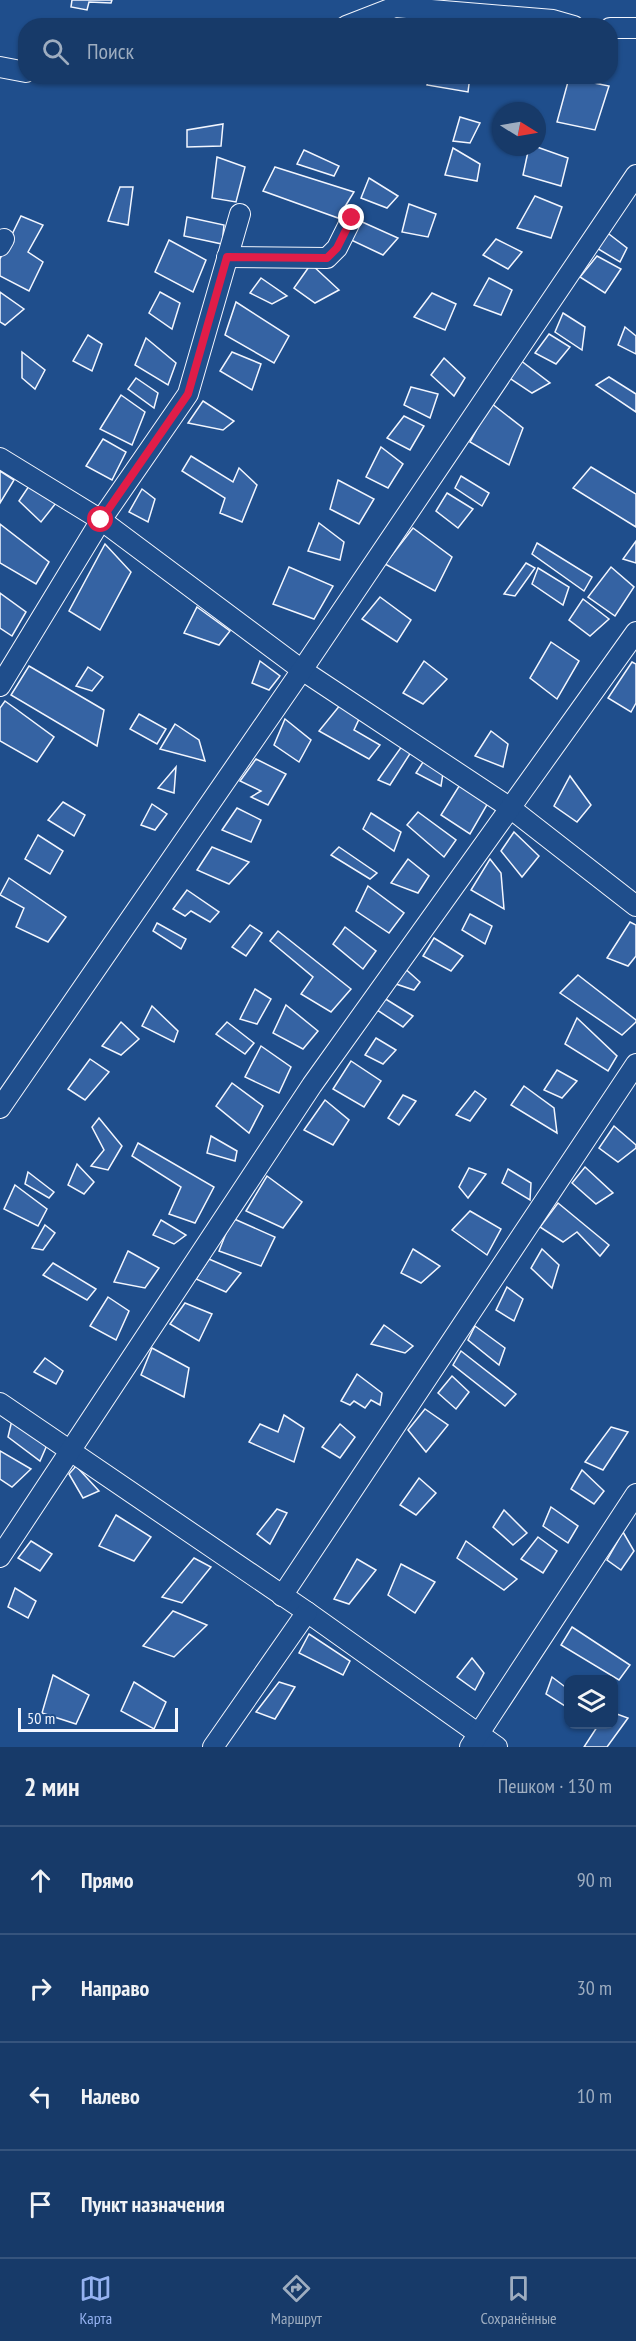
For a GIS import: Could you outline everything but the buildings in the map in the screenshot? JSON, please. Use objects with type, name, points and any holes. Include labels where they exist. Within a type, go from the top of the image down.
[{"type":"street","points":[[367,18],[395,7],[530,18]]},
{"type":"street","points":[[618,28],[636,28]]},
{"type":"street","points":[[0,67],[18,70]]},
{"type":"street","points":[[0,1108],[302,669],[636,175]]},
{"type":"street","points":[[0,686],[101,520],[188,394],[240,214]]},
{"type":"street","points":[[227,257],[327,258],[337,248],[352,218]]},
{"type":"street","points":[[0,458],[101,520],[302,669],[509,807],[636,906]]},
{"type":"street","points":[[0,1557],[312,1085],[636,632]]},
{"type":"street","points":[[282,1596],[636,1064]]},
{"type":"street","points":[[0,1403],[307,1612],[474,1741],[497,1747]]},
{"type":"street","points":[[474,1741],[636,1494]]},
{"type":"street","points":[[213,1747],[307,1612]]},
{"type":"route","points":[[101,520],[188,394],[227,257],[327,258],[337,248],[352,218]]}]
